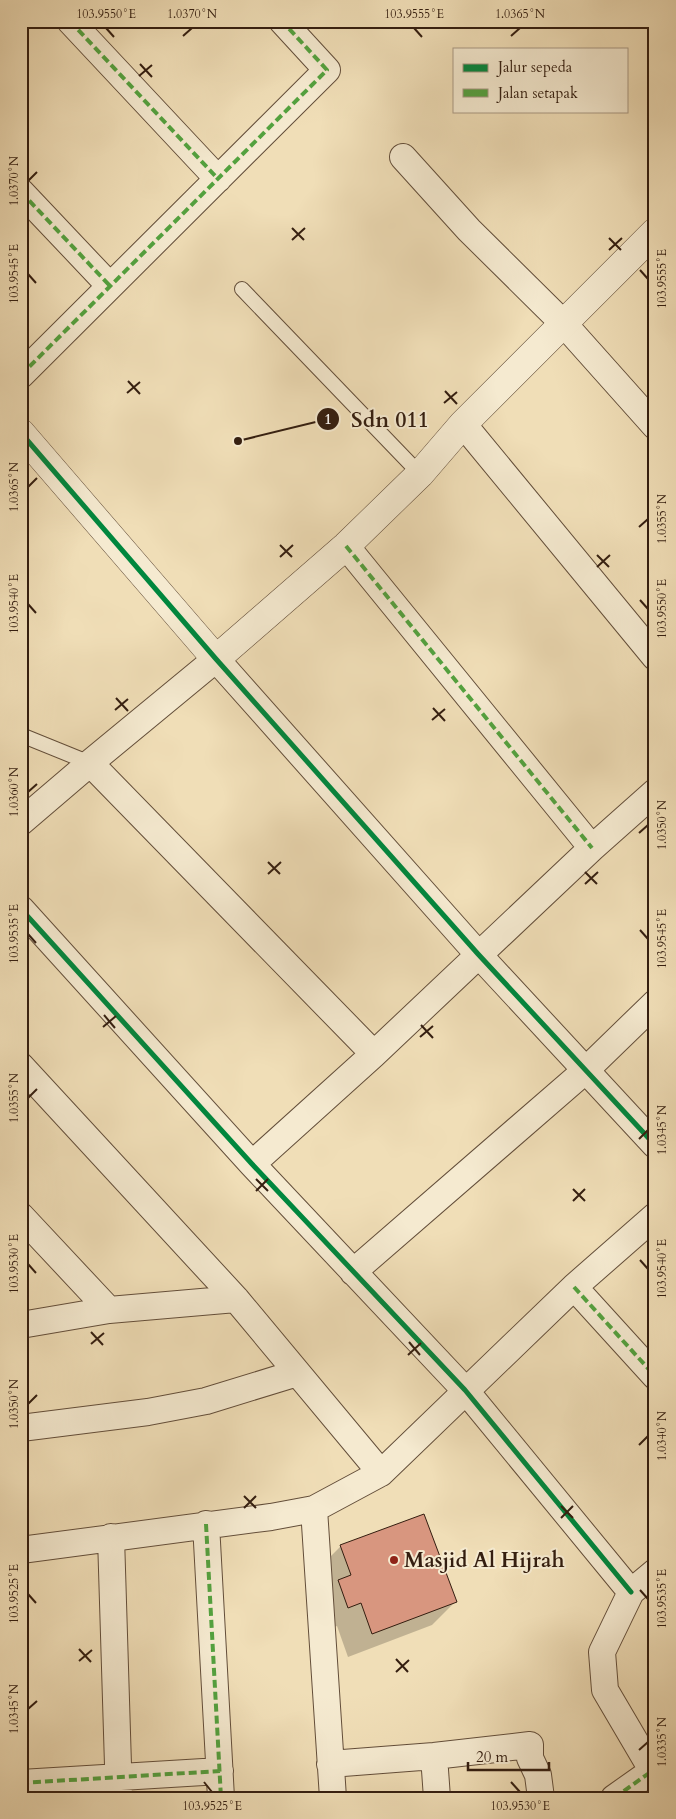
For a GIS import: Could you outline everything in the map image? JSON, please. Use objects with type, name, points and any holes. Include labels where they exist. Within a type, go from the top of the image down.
[{"type":"street","points":[[70,21],[218,179]]},
{"type":"street","points":[[21,375],[327,70],[282,21]]},
{"type":"street","points":[[403,157],[469,230],[564,324],[655,426]]},
{"type":"street","points":[[21,192],[110,286]]},
{"type":"street","points":[[21,822],[216,659],[346,546],[420,474],[463,424],[655,232]]},
{"type":"street","points":[[463,424],[655,656]]},
{"type":"street","points":[[21,433],[216,659],[478,954],[655,1145]]},
{"type":"street","points":[[346,546],[592,848]]},
{"type":"street","points":[[90,763],[374,1054]]},
{"type":"street","points":[[252,1164],[374,1054],[478,954],[655,792]]},
{"type":"street","points":[[21,909],[252,1164],[465,1390],[631,1592]]},
{"type":"street","points":[[353,1272],[586,1070],[655,1003]]},
{"type":"street","points":[[21,1066],[236,1299],[380,1473]]},
{"type":"street","points":[[21,1216],[109,1310]]},
{"type":"street","points":[[21,1550],[206,1524],[271,1517],[314,1508],[380,1473],[574,1287],[655,1216]]},
{"type":"street","points":[[574,1287],[655,1376]]},
{"type":"street","points":[[21,1325],[109,1310],[236,1299]]},
{"type":"street","points":[[21,1428],[148,1412],[206,1401],[297,1373]]},
{"type":"street","points":[[314,1508],[333,1798]]},
{"type":"street","points":[[206,1524],[221,1798]]},
{"type":"street","points":[[111,1537],[118,1788]]},
{"type":"street","points":[[614,1798],[654,1772],[605,1690],[602,1652],[631,1592],[655,1572]]},
{"type":"street","points":[[330,1764],[530,1746],[530,1758],[538,1775],[542,1798]]},
{"type":"street","points":[[434,1756],[437,1798]]},
{"type":"street","points":[[21,1783],[118,1788],[220,1770]]},
{"type":"lane","points":[[242,289],[420,474]]},
{"type":"lane","points":[[21,735],[90,763]]},
{"type":"building","name":"Masjid Al Hijrah","points":[[424,1514],[457,1602],[372,1634],[361,1603],[348,1608],[338,1580],[351,1575],[340,1545]]},
{"type":"marked path","points":[[70,21],[218,179]]},
{"type":"marked path","points":[[21,375],[327,70],[282,21]]},
{"type":"marked path","points":[[21,192],[110,286]]},
{"type":"marked path","points":[[346,546],[592,848]]},
{"type":"marked path","points":[[574,1287],[655,1376]]},
{"type":"marked path","points":[[206,1524],[221,1798]]},
{"type":"marked path","points":[[21,1783],[220,1771]]},
{"type":"marked path","points":[[614,1798],[652,1771]]},
{"type":"cycle path","points":[[21,433],[216,659],[478,954],[655,1145]]},
{"type":"cycle path","points":[[21,909],[252,1164],[465,1390],[631,1592]]},
{"type":"place","name":"Sdn 011","points":[[238,441]]},
{"type":"place","name":"Masjid Al Hijrah","points":[[394,1560]]}]
